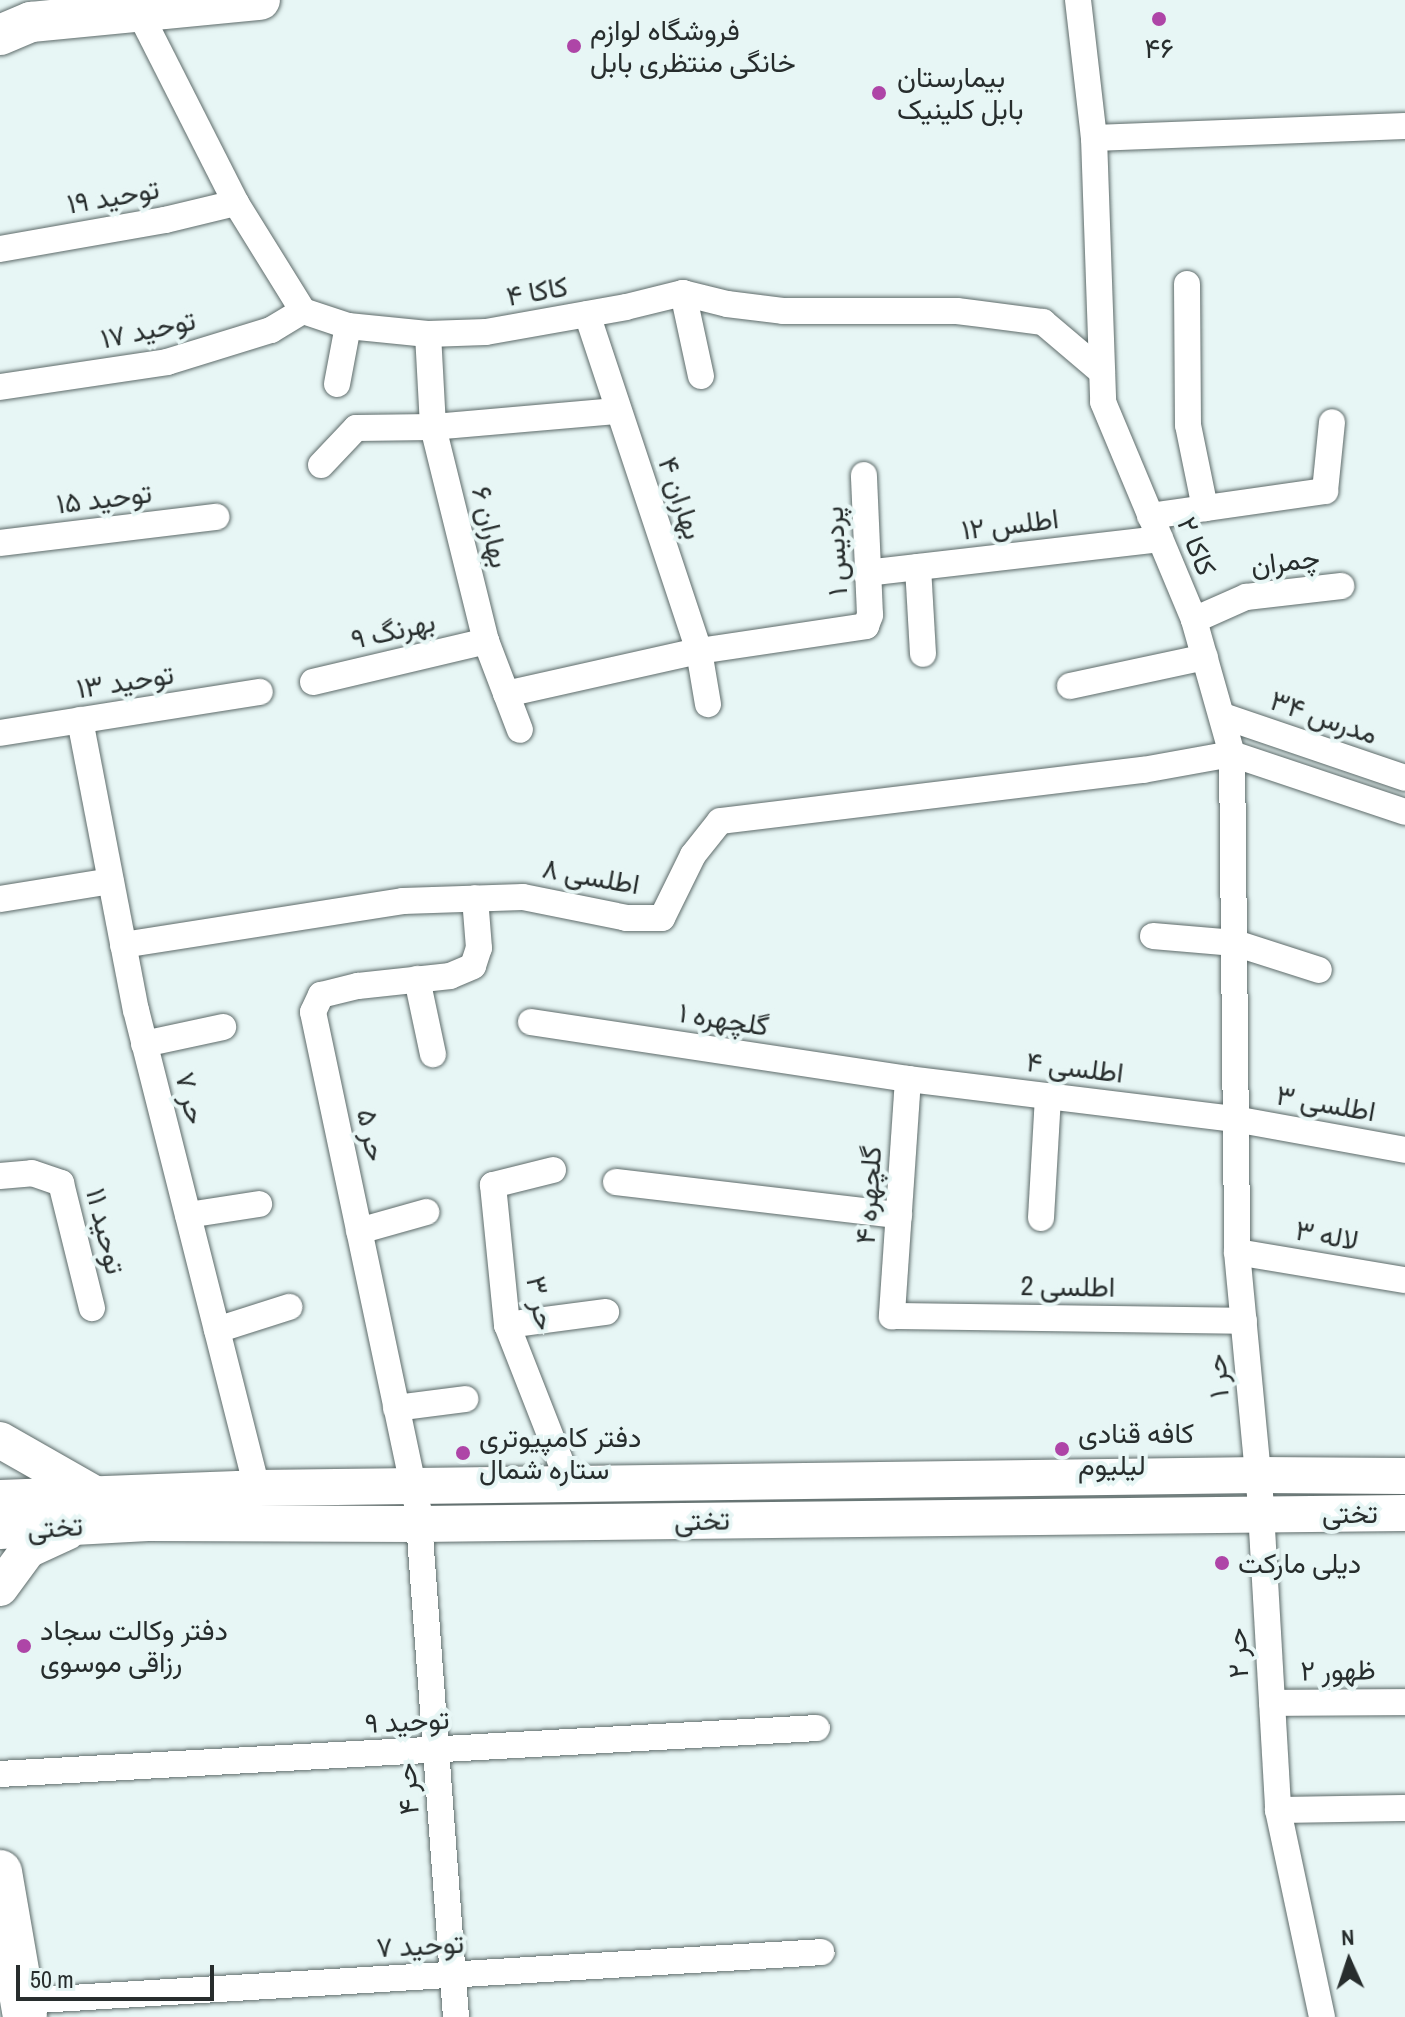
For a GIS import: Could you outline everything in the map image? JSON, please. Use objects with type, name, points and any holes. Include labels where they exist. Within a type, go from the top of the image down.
[{"type":"highway","points":[[0,1872],[23,2009]]},
{"type":"main road","points":[[10,21],[136,6],[260,0]]},
{"type":"main road","points":[[0,1440],[92,1510],[28,1550],[0,1588]]},
{"type":"main road","name":"تختی","points":[[0,1498],[92,1510],[1260,1494],[1405,1476]]},
{"type":"main road","name":"تختی","points":[[0,1531],[92,1510],[257,1488],[417,1507],[570,1486],[1260,1494],[1405,1513]]},
{"type":"street","name":"کاکا ۲","points":[[1078,0],[1094,138],[1103,402],[1194,620],[1232,754],[1235,1119]]},
{"type":"street","points":[[136,6],[236,203],[303,311]]},
{"type":"street","points":[[1094,138],[1405,126]]},
{"type":"street","name":"توحید ۱۹","points":[[0,249],[165,220],[236,203]]},
{"type":"street","points":[[1187,284],[1188,425],[1205,508]]},
{"type":"street","points":[[683,293],[701,376]]},
{"type":"street","name":"کاکا ۴","points":[[303,311],[348,326],[428,334],[486,332],[683,293],[727,304],[783,311],[957,311],[1043,322],[1102,372]]},
{"type":"street","name":"توحید ۱۷","points":[[0,387],[167,362],[271,330],[303,311]]},
{"type":"street","name":"بهاران ۴","points":[[587,314],[699,651],[708,704]]},
{"type":"street","points":[[337,384],[348,326]]},
{"type":"street","name":"بهاران ۶","points":[[428,334],[433,427],[486,641],[520,730]]},
{"type":"street","points":[[321,465],[356,428],[433,427],[617,411]]},
{"type":"street","name":"اطلس ۱۲","points":[[866,573],[1155,527],[1205,508],[1325,491],[1332,422]]},
{"type":"street","name":"پردیس ۱","points":[[699,651],[870,623],[864,475]]},
{"type":"street","name":"توحید ۱۵","points":[[0,543],[216,517]]},
{"type":"street","points":[[918,567],[923,654]]},
{"type":"street","name":"چمران","points":[[1194,620],[1246,597],[1341,586]]},
{"type":"street","name":"بهرنگ ۹","points":[[313,682],[486,641]]},
{"type":"street","points":[[506,694],[699,651]]},
{"type":"street","points":[[1070,686],[1205,657]]},
{"type":"street","name":"توحید ۱۳","points":[[0,733],[260,692]]},
{"type":"street","name":"مدرس ۳۴","points":[[1223,716],[1405,778]]},
{"type":"street","name":"حر ۷","points":[[80,720],[144,1044],[257,1488]]},
{"type":"street","points":[[1232,754],[1405,812]]},
{"type":"street","name":"اطلسی ۸","points":[[123,945],[403,901],[523,897],[627,918],[662,918],[693,855],[720,821],[1143,770],[1232,754]]},
{"type":"street","points":[[0,899],[111,881]]},
{"type":"street","name":"حر ۵","points":[[417,1507],[313,1012],[321,995],[450,976],[473,966],[479,948],[475,898]]},
{"type":"street","points":[[1153,936],[1235,943],[1319,970]]},
{"type":"street","points":[[417,979],[433,1054]]},
{"type":"street","name":"گلچهره ۱","points":[[531,1022],[908,1079]]},
{"type":"street","points":[[144,1044],[223,1027]]},
{"type":"street","name":"اطلسی ۴","points":[[908,1079],[1235,1119]]},
{"type":"street","name":"گلچهره ۴","points":[[892,1316],[908,1079]]},
{"type":"street","points":[[1041,1218],[1048,1096]]},
{"type":"street","name":"اطلسی ۳","points":[[1235,1119],[1405,1150]]},
{"type":"street","name":"حر ۱","points":[[1235,1119],[1237,1252],[1260,1494]]},
{"type":"street","name":"حر ۳","points":[[553,1170],[493,1185],[507,1325],[570,1486]]},
{"type":"street","name":"توحید ۱۱","points":[[0,1176],[32,1173],[61,1183],[92,1308]]},
{"type":"street","points":[[616,1182],[899,1215]]},
{"type":"street","points":[[188,1215],[259,1204]]},
{"type":"street","points":[[359,1231],[426,1212]]},
{"type":"street","name":"لاله ۳","points":[[1237,1252],[1405,1280]]},
{"type":"street","points":[[217,1330],[289,1307]]},
{"type":"street","points":[[507,1325],[606,1312]]},
{"type":"street","name":"اطلسی 2","points":[[892,1316],[1244,1321]]},
{"type":"street","points":[[396,1408],[465,1399]]},
{"type":"street","name":"حر ۲","points":[[1260,1494],[1278,1810],[1322,2017]]},
{"type":"street","name":"حر ۴","points":[[417,1507],[456,2017]]},
{"type":"street","name":"ظهور ۲","points":[[1272,1703],[1405,1702]]},
{"type":"street","name":"توحید ۹","points":[[0,1774],[436,1752],[817,1728]]},
{"type":"street","points":[[1278,1810],[1405,1808]]},
{"type":"street","name":"توحید ۷","points":[[23,2009],[453,1975],[822,1952]]},
{"type":"place","name":"۴۶","points":[[1159,19]]},
{"type":"place","name":"فروشگاه لوازم خانگی منتظری بابل","points":[[574,46]]},
{"type":"place","name":"بیمارستان بابل کلینیک","points":[[879,93]]},
{"type":"place","name":"کافه قنادی لیلیوم","points":[[1062,1449]]},
{"type":"place","name":"دفتر کامپیوتری ستاره شمال","points":[[463,1453]]},
{"type":"place","name":"دیلی مارکت","points":[[1222,1563]]},
{"type":"place","name":"دفتر وکالت سجاد رزاقی موسوی","points":[[24,1646]]}]
